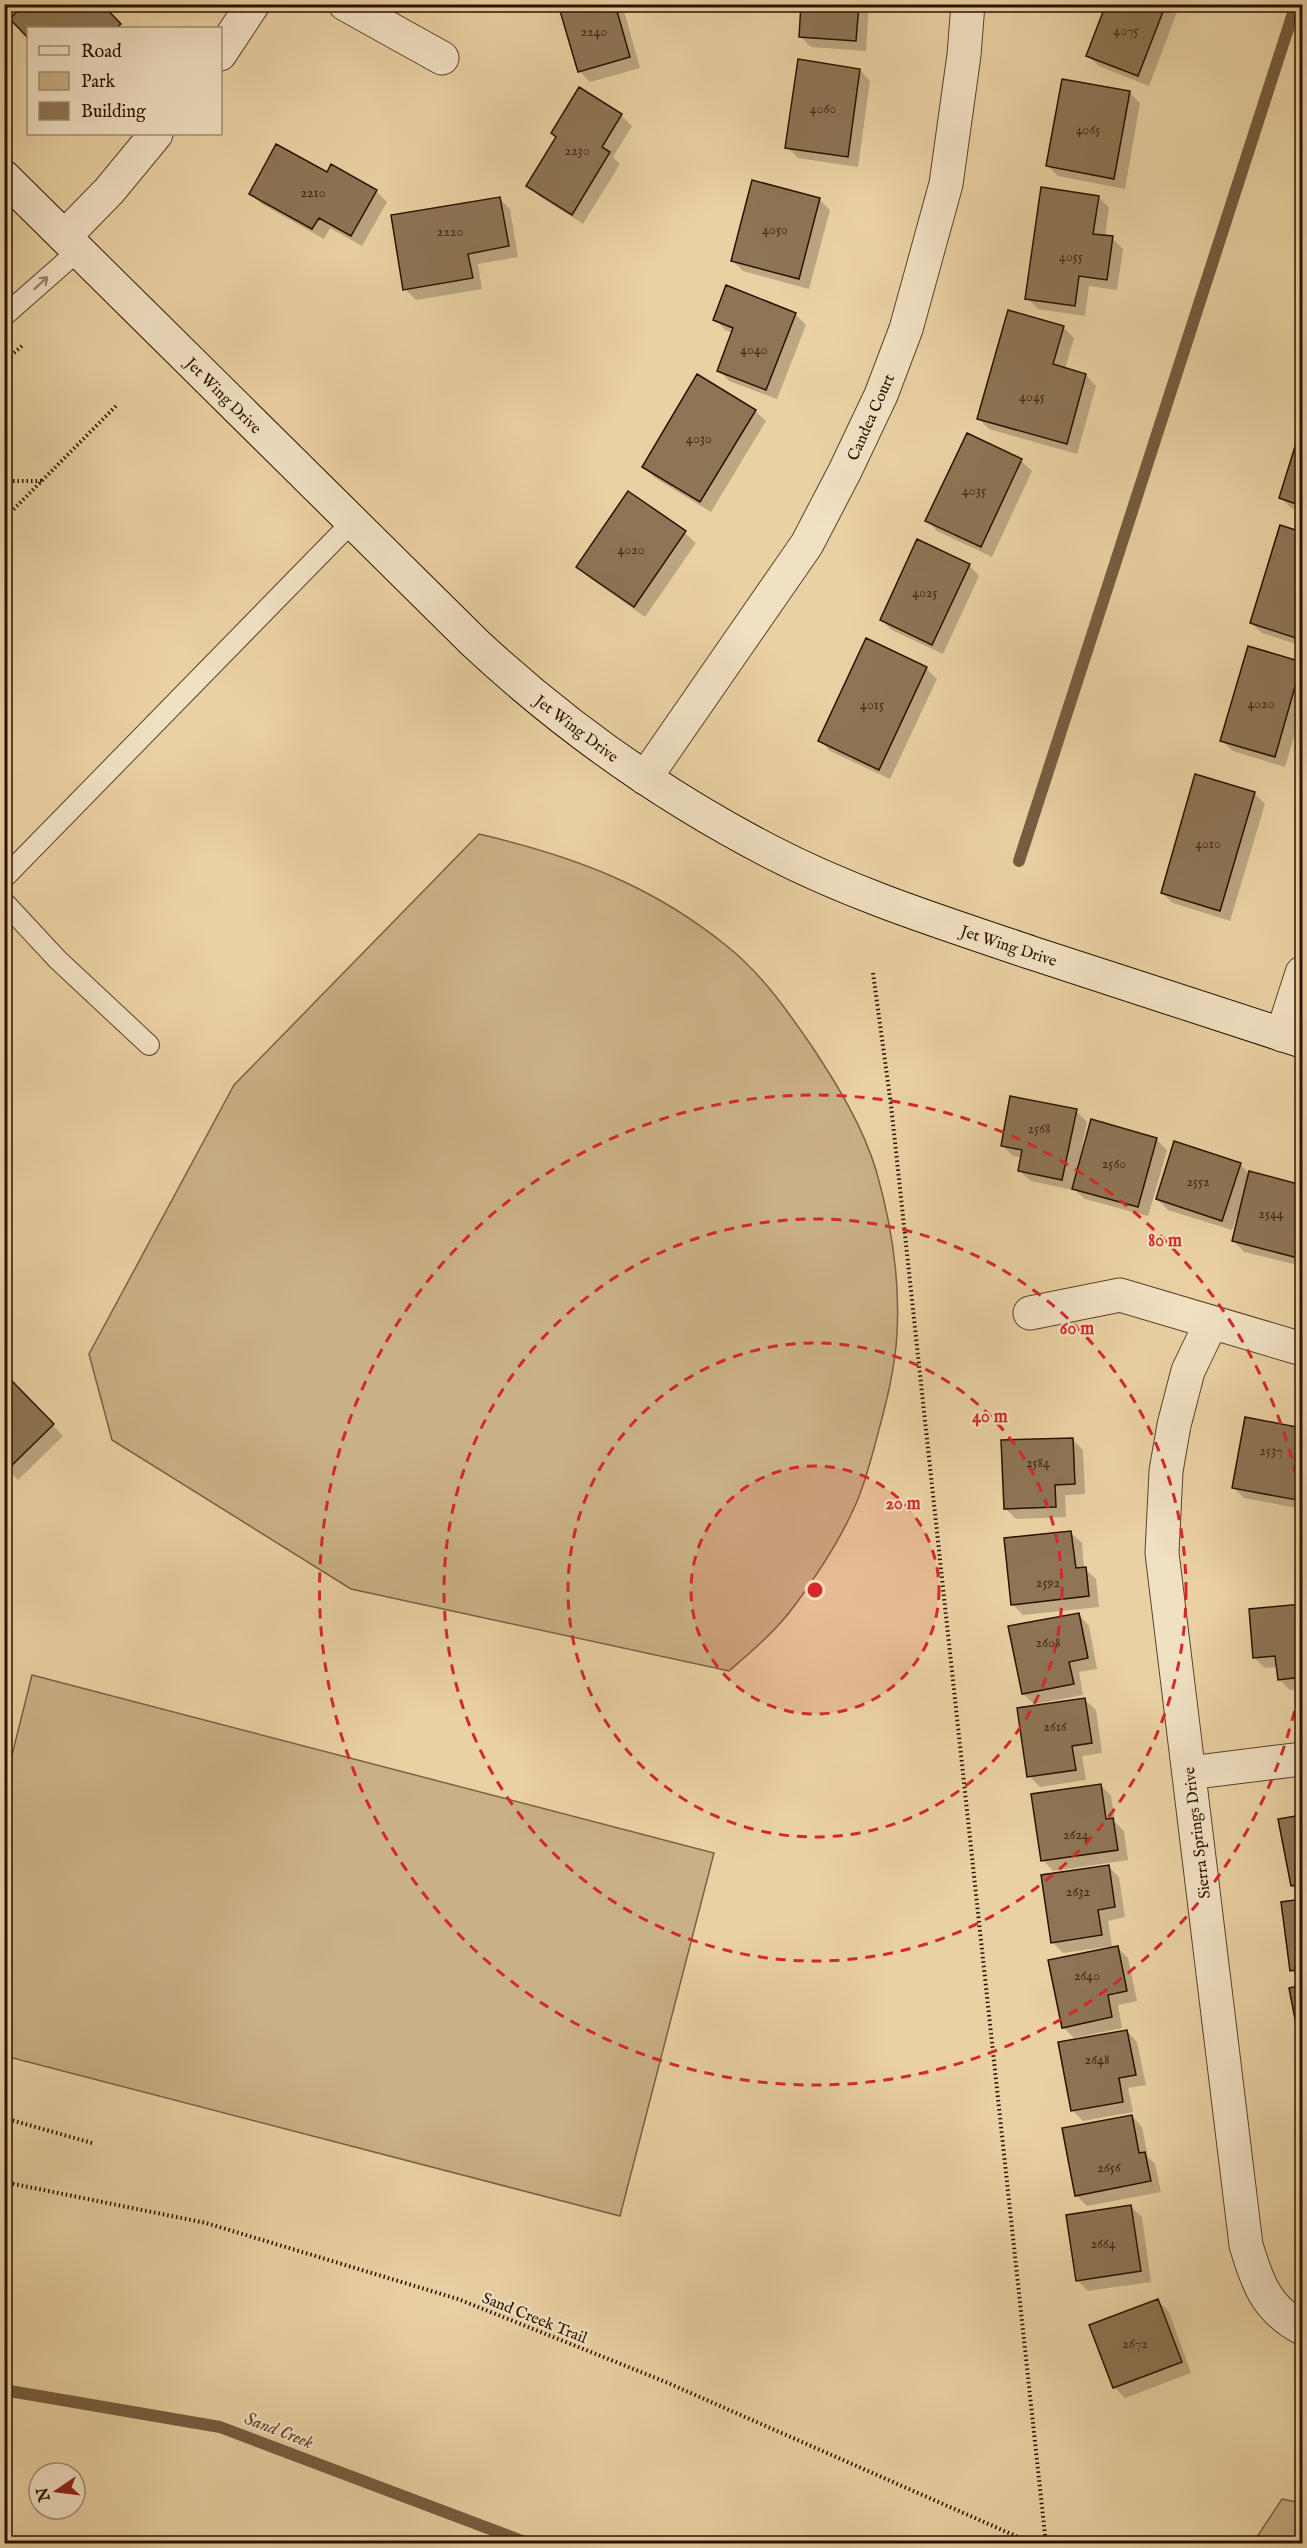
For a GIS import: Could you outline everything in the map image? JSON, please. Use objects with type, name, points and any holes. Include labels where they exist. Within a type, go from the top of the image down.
[{"type":"street","points":[[222,51],[253,4]]},
{"type":"street","points":[[345,4],[442,58]]},
{"type":"street","name":"Candea Court","points":[[645,778],[807,544],[881,395],[906,329],[946,184],[964,55],[968,4]]},
{"type":"street","points":[[72,243],[109,191],[155,135]]},
{"type":"street","name":"Jet Wing Drive","points":[[4,177],[520,685],[582,734],[645,778],[709,819],[856,892],[957,928],[1292,1038]]},
{"type":"street","points":[[1292,1038],[1302,973]]},
{"type":"street","points":[[1030,1313],[1120,1295],[1302,1349]]},
{"type":"street","name":"Sierra Springs Drive","points":[[1211,1323],[1185,1380],[1166,1472],[1162,1552],[1246,2245],[1256,2278],[1272,2306],[1302,2328]]},
{"type":"street","points":[[1189,1773],[1302,1759]]},
{"type":"lane","points":[[4,316],[72,243]]},
{"type":"lane","points":[[4,878],[352,522]]},
{"type":"lane","points":[[4,902],[58,960],[149,1045]]},
{"type":"path","points":[[4,519],[118,404]]},
{"type":"path","points":[[4,481],[43,481]]},
{"type":"path","points":[[873,973],[892,1117],[1046,2544]]},
{"type":"path","points":[[4,2118],[92,2143]]},
{"type":"path","name":"Sand Creek Trail","points":[[4,2182],[206,2223],[458,2299],[661,2380],[1034,2544]]},
{"type":"green space","points":[[479,834],[579,863],[641,890],[699,925],[728,947],[764,982],[813,1048],[849,1107],[876,1170],[893,1252],[898,1314],[892,1373],[867,1472],[859,1498],[849,1519],[812,1582],[780,1623],[729,1671],[351,1589],[112,1440],[89,1354],[234,1085]]},
{"type":"green space","points":[[32,1675],[714,1853],[620,2216],[5,2056],[5,1783]]},
{"type":"green space","points":[[1282,2499],[1302,2503],[1302,2543],[1253,2543]]},
{"type":"building","points":[[24,4],[102,4],[121,24],[117,27],[27,27],[27,37],[10,19]]},
{"type":"building","points":[[558,4],[615,4],[630,57],[578,72]]},
{"type":"building","points":[[801,4],[859,4],[856,41],[799,37]]},
{"type":"building","points":[[1106,4],[1166,4],[1138,76],[1086,56]]},
{"type":"building","points":[[798,59],[860,69],[848,157],[785,148]]},
{"type":"building","points":[[1062,79],[1130,91],[1114,179],[1046,166]]},
{"type":"building","points":[[579,87],[622,114],[602,147],[610,152],[572,215],[526,186],[556,137],[551,133]]},
{"type":"building","points":[[276,144],[327,172],[331,164],[377,190],[351,236],[319,218],[312,229],[249,194]]},
{"type":"building","points":[[752,180],[820,198],[799,279],[731,261]]},
{"type":"building","points":[[1041,187],[1099,196],[1093,234],[1113,236],[1107,280],[1079,276],[1075,306],[1025,299]]},
{"type":"building","points":[[500,197],[509,246],[468,254],[473,278],[403,290],[391,215]]},
{"type":"building","points":[[726,285],[796,313],[766,390],[717,371],[733,328],[713,320]]},
{"type":"building","points":[[1008,310],[1064,326],[1053,364],[1086,374],[1067,444],[977,419]]},
{"type":"building","points":[[697,374],[756,410],[700,502],[642,467]]},
{"type":"building","points":[[967,433],[1022,459],[981,547],[925,521]]},
{"type":"building","points":[[1297,440],[1302,442],[1302,506],[1279,498]]},
{"type":"building","points":[[628,491],[686,531],[634,607],[576,567]]},
{"type":"building","points":[[1280,525],[1302,532],[1302,640],[1250,623]]},
{"type":"building","points":[[917,539],[970,564],[932,645],[880,620]]},
{"type":"building","points":[[866,638],[927,667],[879,770],[818,741]]},
{"type":"building","points":[[1248,646],[1302,662],[1275,757],[1220,741]]},
{"type":"building","points":[[1195,774],[1255,792],[1220,911],[1161,893]]},
{"type":"building","points":[[1010,1096],[1077,1109],[1062,1180],[1018,1171],[1022,1150],[1001,1146]]},
{"type":"building","points":[[1091,1119],[1157,1138],[1138,1207],[1072,1189]]},
{"type":"building","points":[[1174,1141],[1241,1163],[1222,1221],[1156,1199]]},
{"type":"building","points":[[1249,1171],[1302,1185],[1302,1241],[1298,1258],[1232,1241]]},
{"type":"building","points":[[12,1381],[54,1424],[7,1470],[4,1468],[4,1388]]},
{"type":"building","points":[[1245,1417],[1302,1428],[1302,1472],[1297,1500],[1232,1488]]},
{"type":"building","points":[[1073,1438],[1075,1484],[1055,1485],[1056,1507],[1004,1509],[1001,1440]]},
{"type":"building","points":[[1071,1531],[1076,1568],[1086,1567],[1089,1596],[1011,1605],[1004,1538]]},
{"type":"building","points":[[1302,1604],[1302,1677],[1278,1680],[1275,1656],[1253,1658],[1249,1609]]},
{"type":"building","points":[[1079,1613],[1088,1658],[1069,1662],[1074,1684],[1022,1694],[1008,1626]]},
{"type":"building","points":[[1085,1698],[1092,1743],[1072,1746],[1076,1770],[1027,1777],[1017,1708]]},
{"type":"building","points":[[1101,1784],[1106,1819],[1113,1818],[1118,1850],[1041,1861],[1031,1794]]},
{"type":"building","points":[[1302,1815],[1302,1884],[1291,1886],[1278,1819]]},
{"type":"building","points":[[1109,1865],[1115,1907],[1098,1910],[1102,1935],[1051,1943],[1041,1875]]},
{"type":"building","points":[[1302,1899],[1302,1969],[1290,1971],[1281,1902]]},
{"type":"building","points":[[1118,1946],[1127,1991],[1108,1995],[1112,2017],[1062,2028],[1048,1960]]},
{"type":"building","points":[[1302,1985],[1302,2055],[1289,1988]]},
{"type":"building","points":[[1127,2030],[1136,2075],[1119,2078],[1123,2102],[1071,2111],[1058,2042]]},
{"type":"building","points":[[1302,2070],[1302,2092],[1298,2071]]},
{"type":"building","points":[[1132,2115],[1139,2153],[1145,2152],[1151,2181],[1075,2196],[1062,2128]]},
{"type":"building","points":[[1131,2205],[1141,2271],[1076,2281],[1066,2215]]},
{"type":"building","points":[[1158,2299],[1182,2362],[1113,2388],[1089,2325]]},
{"type":"waterway","points":[[1019,861],[1296,4]]},
{"type":"waterway","name":"Sand Creek","points":[[4,2390],[220,2427],[530,2544]]}]
